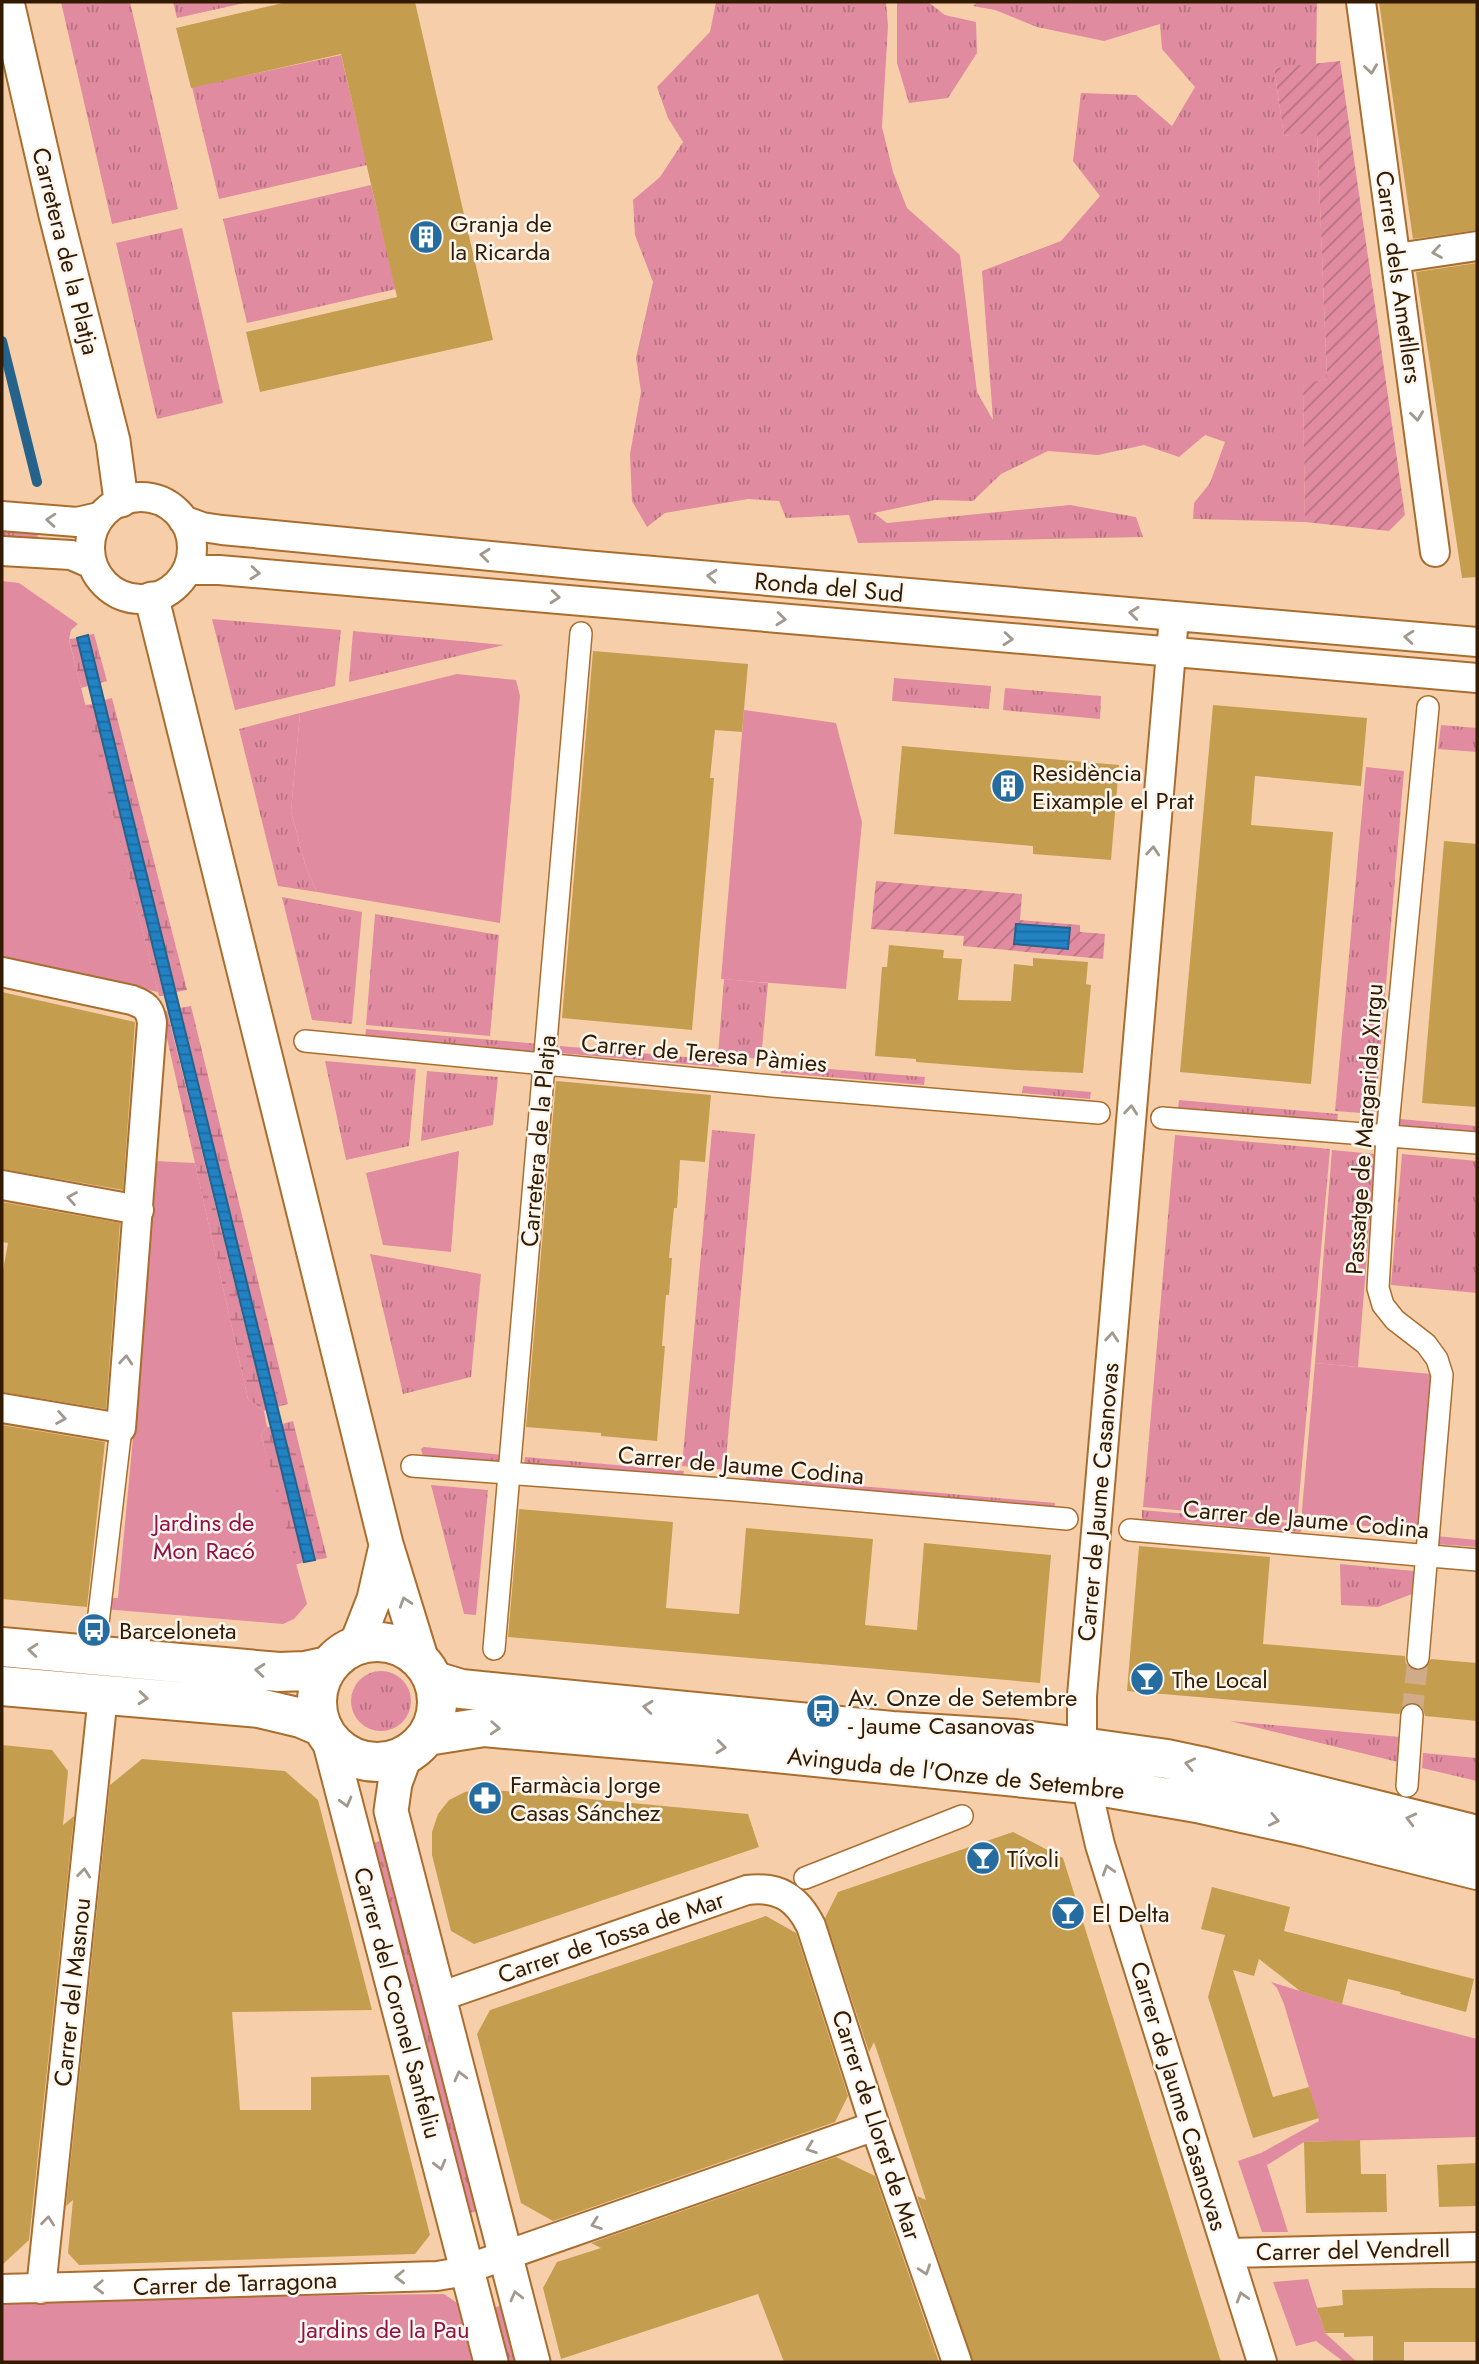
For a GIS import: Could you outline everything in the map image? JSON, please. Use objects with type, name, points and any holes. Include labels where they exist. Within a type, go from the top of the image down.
[{"type":"main road","points":[[2,1647],[279,1672],[305,1671],[372,1641],[390,1642],[406,1648],[428,1671],[438,1701],[435,1720],[416,1746],[389,1762],[371,1762],[355,1758],[340,1749],[325,1732],[301,1718],[260,1708],[2,1686]]},
{"type":"main road","points":[[325,1732],[317,1708],[317,1694],[321,1679],[342,1656]]},
{"type":"main road","name":"Avinguda de l'Onze de Setembre","points":[[428,1671],[460,1689],[843,1727],[1015,1739],[1167,1759],[1477,1835]]},
{"type":"main road","name":"Avinguda de l'Onze de Setembre","points":[[416,1746],[484,1727],[1086,1784],[1197,1803],[1279,1821],[1477,1870]]},
{"type":"street","name":"Carretera de la Platja","points":[[8,2],[56,215],[113,441],[110,508]]},
{"type":"street","name":"Carrer dels Ametllers","points":[[1361,2],[1435,552]]},
{"type":"street","points":[[1397,258],[1477,246]]},
{"type":"street","points":[[2,516],[77,522],[138,496],[155,498],[170,506],[183,520],[192,545],[187,570],[167,593],[152,599],[137,600],[120,596],[106,586],[90,558],[90,538],[110,508]]},
{"type":"street","name":"Ronda del Sud","points":[[183,520],[202,527],[250,533],[1477,642]]},
{"type":"street","points":[[2,551],[71,555],[92,564]]},
{"type":"street","name":"Ronda del Sud","points":[[187,570],[219,570],[570,598],[848,625],[1477,678]]},
{"type":"street","points":[[152,599],[386,1544],[428,1671]]},
{"type":"street","name":"Carrer de Jaume Casanovas","points":[[1174,617],[1082,1696],[1082,1747],[1086,1784],[1104,1857],[1262,2362]]},
{"type":"street","name":"Carretera de la Platja","points":[[494,1649],[581,633]]},
{"type":"street","name":"Passatge de Margarida Xirgu","points":[[1418,1658],[1442,1375],[1437,1359],[1426,1344],[1395,1320],[1383,1305],[1378,1288],[1387,1136],[1428,707]]},
{"type":"street","points":[[2,972],[132,1000],[146,1005],[152,1023],[121,1429],[98,1623]]},
{"type":"street","name":"Carrer de Teresa Pàmies","points":[[305,1041],[786,1087],[1099,1113]]},
{"type":"street","points":[[1162,1118],[1477,1143]]},
{"type":"street","points":[[2,1185],[139,1210]]},
{"type":"street","points":[[2,1408],[121,1429]]},
{"type":"street","name":"Carrer de Jaume Codina","points":[[412,1466],[1067,1519]]},
{"type":"street","name":"Carrer de Jaume Codina","points":[[1130,1530],[1477,1560]]},
{"type":"street","points":[[342,1656],[374,1599],[386,1544]]},
{"type":"street","name":"Carrer del Masnou","points":[[41,2289],[103,1695]]},
{"type":"street","points":[[1407,1786],[1412,1715]]},
{"type":"street","name":"Carrer del Coronel Sanfeliu","points":[[325,1732],[491,2362]]},
{"type":"street","name":"Carrer del Coronel Sanfeliu","points":[[416,1746],[395,1783],[391,1811],[533,2362]]},
{"type":"street","points":[[794,1887],[962,1816]]},
{"type":"street","name":"Carrer de Tossa de Mar","points":[[439,1997],[747,1890],[794,1887]]},
{"type":"street","name":"Carrer de Lloret de Mar","points":[[794,1887],[811,1926],[875,2126],[957,2362]]},
{"type":"street","points":[[467,2269],[875,2126]]},
{"type":"street","name":"Carrer del Vendrell","points":[[1228,2253],[1477,2247]]},
{"type":"street","name":"Carrer de Tarragona","points":[[2,2289],[437,2276],[467,2269]]},
{"type":"green space","points":[[61,2],[130,2],[178,209],[112,224]]},
{"type":"green space","points":[[173,2],[249,2],[177,18]]},
{"type":"green space","points":[[716,2],[886,2],[888,26],[882,127],[893,172],[907,208],[960,255],[977,392],[993,420],[982,271],[1061,241],[1100,196],[1073,161],[1081,93],[1136,95],[1172,126],[1195,87],[1162,49],[1160,24],[1104,41],[1037,27],[995,10],[973,6],[977,2],[1317,2],[1316,65],[1274,68],[1284,136],[1317,131],[1327,379],[1303,385],[1305,522],[1193,519],[1194,503],[1210,483],[1225,442],[1205,435],[1179,457],[1144,445],[1098,455],[1048,451],[1001,474],[973,501],[935,500],[874,513],[887,523],[1070,505],[1136,517],[1143,537],[858,543],[849,515],[786,518],[779,501],[748,499],[665,513],[647,527],[632,501],[630,454],[641,392],[636,358],[653,282],[635,235],[633,200],[660,177],[683,142],[668,118],[657,87],[710,32]]},
{"type":"green space","points":[[897,2],[928,2],[945,15],[976,22],[977,53],[948,98],[909,103],[897,63]]},
{"type":"green space","points":[[341,55],[367,165],[219,199],[192,87]]},
{"type":"green space","points":[[1340,61],[1405,515],[1389,531],[1305,522],[1303,384],[1327,379],[1317,132],[1284,136],[1274,68]]},
{"type":"green space","points":[[371,185],[396,289],[247,323],[223,219]]},
{"type":"green space","points":[[182,228],[223,403],[157,419],[116,243]]},
{"type":"green space","points":[[2,528],[38,531],[37,543],[2,541]]},
{"type":"green space","points":[[2,581],[19,583],[78,624],[71,630],[69,640],[158,992],[2,956]]},
{"type":"green space","points":[[212,619],[341,630],[335,686],[235,710]]},
{"type":"green space","points":[[353,631],[504,645],[349,682]]},
{"type":"green space","points":[[94,634],[107,681],[100,683],[88,635]]},
{"type":"green space","points":[[77,638],[88,686],[81,688],[69,639]]},
{"type":"green space","points":[[457,674],[516,680],[520,696],[500,923],[317,892],[306,868],[291,811],[300,713]]},
{"type":"green space","points":[[894,678],[991,686],[989,709],[892,701]]},
{"type":"green space","points":[[1005,688],[1101,696],[1100,719],[1003,710]]},
{"type":"green space","points":[[112,698],[187,990],[176,992],[104,700]]},
{"type":"green space","points":[[93,704],[164,996],[159,996],[85,705]]},
{"type":"green space","points":[[744,710],[836,723],[862,822],[846,989],[721,979]]},
{"type":"green space","points":[[300,713],[291,811],[306,868],[317,892],[278,886],[239,729]]},
{"type":"green space","points":[[1441,725],[1477,728],[1477,752],[1438,749]]},
{"type":"green space","points":[[1366,767],[1404,771],[1375,1114],[1335,1111]]},
{"type":"green space","points":[[876,881],[1022,894],[1020,920],[1080,925],[1080,932],[1105,934],[1103,959],[963,946],[964,936],[871,929]]},
{"type":"green space","points":[[282,897],[362,912],[352,1024],[312,1020]]},
{"type":"green space","points":[[375,914],[499,935],[490,1036],[366,1025]]},
{"type":"green space","points":[[724,979],[768,983],[761,1059],[718,1055]]},
{"type":"green space","points":[[191,1006],[288,1404],[277,1407],[180,1008]]},
{"type":"green space","points":[[167,1011],[266,1410],[264,1411],[248,1399],[161,1012]]},
{"type":"green space","points":[[366,1029],[539,1044],[539,1053],[365,1037]]},
{"type":"green space","points":[[560,1046],[719,1060],[719,1067],[559,1053]]},
{"type":"green space","points":[[325,1061],[416,1069],[409,1146],[346,1160]]},
{"type":"green space","points":[[782,1065],[925,1077],[924,1085],[781,1073]]},
{"type":"green space","points":[[427,1071],[498,1077],[493,1125],[421,1141]]},
{"type":"green space","points":[[1023,1086],[1091,1092],[1090,1099],[1022,1093]]},
{"type":"green space","points":[[1179,1100],[1338,1114],[1337,1122],[1178,1108]]},
{"type":"green space","points":[[1400,1119],[1477,1126],[1477,1134],[1399,1127]]},
{"type":"green space","points":[[712,1130],[755,1134],[725,1470],[682,1466]]},
{"type":"green space","points":[[1175,1135],[1330,1149],[1297,1521],[1143,1507]]},
{"type":"green space","points":[[1332,1150],[1375,1154],[1358,1367],[1315,1363]]},
{"type":"green space","points":[[459,1151],[451,1252],[383,1245],[366,1173]]},
{"type":"green space","points":[[1402,1154],[1477,1161],[1477,1293],[1391,1285]]},
{"type":"green space","name":"Jardins de Mon Racó","points":[[154,1161],[195,1163],[248,1399],[264,1411],[267,1427],[261,1435],[307,1604],[294,1619],[283,1624],[104,1609],[107,1598],[118,1598]]},
{"type":"green space","points":[[370,1254],[481,1274],[471,1377],[403,1394]]},
{"type":"green space","points":[[1315,1363],[1431,1374],[1417,1530],[1301,1521]]},
{"type":"green space","points":[[293,1421],[327,1558],[315,1560],[282,1424]]},
{"type":"green space","points":[[270,1427],[304,1562],[295,1565],[261,1435]]},
{"type":"green space","points":[[424,1447],[503,1455],[502,1462],[423,1456],[421,1449]]},
{"type":"green space","points":[[525,1457],[684,1471],[683,1478],[524,1465]]},
{"type":"green space","points":[[746,1476],[1055,1503],[1054,1511],[745,1484]]},
{"type":"green space","points":[[431,1485],[488,1490],[476,1615],[464,1614]]},
{"type":"green space","points":[[1142,1510],[1302,1524],[1301,1532],[1142,1519]]},
{"type":"green space","points":[[1436,1536],[1477,1540],[1477,1547],[1436,1544]]},
{"type":"green space","points":[[1340,1564],[1414,1571],[1412,1594],[1378,1607],[1341,1605]]},
{"type":"green space","points":[[381,1671],[402,1680],[411,1701],[402,1722],[381,1731],[360,1722],[351,1701],[360,1680]]},
{"type":"green space","points":[[1230,1721],[1400,1737],[1398,1762]]},
{"type":"green space","points":[[1423,1753],[1477,1758],[1477,1781],[1422,1768]]},
{"type":"green space","points":[[385,1839],[479,2211],[469,2213],[374,1843]]},
{"type":"green space","points":[[1271,1982],[1342,2004],[1477,2039],[1477,2137],[1304,2142],[1267,2165],[1288,2232],[1262,2232],[1238,2161],[1261,2153],[1319,2121],[1284,2004],[1277,1988]]},
{"type":"green space","points":[[1308,2279],[1325,2333],[1357,2362],[1344,2362],[1316,2341],[1296,2346],[1273,2282]]},
{"type":"green space","name":"Jardins de la Pau","points":[[444,2294],[457,2303],[472,2362],[2,2362],[2,2302],[106,2298]]},
{"type":"green space","points":[[503,2305],[518,2362],[508,2362],[493,2308]]},
{"type":"water","points":[[88,635],[315,1560],[304,1562],[77,638]]},
{"type":"water","points":[[1016,924],[1070,928],[1068,949],[1014,944]]},
{"type":"building","name":"Granja de la Ricarda","points":[[287,2],[415,2],[493,340],[260,392],[246,332],[397,297],[341,54],[191,88],[176,28]]},
{"type":"building","points":[[1379,2],[1477,2],[1477,230],[1413,239]]},
{"type":"building","points":[[1477,263],[1477,577],[1462,578],[1416,272]]},
{"type":"building","points":[[593,651],[748,664],[742,732],[715,730],[710,778],[714,778],[692,1030],[562,1018]]},
{"type":"building","points":[[1213,705],[1367,718],[1361,786],[1255,776],[1251,825],[1333,832],[1311,1084],[1180,1072]]},
{"type":"building","name":"Residència Eixample el Prat","points":[[902,746],[1119,765],[1111,860],[1033,854],[1033,846],[894,834]]},
{"type":"building","points":[[1444,841],[1477,844],[1477,1107],[1422,1103]]},
{"type":"building","points":[[889,945],[944,950],[943,958],[962,959],[958,1000],[1011,1001],[1014,964],[1033,966],[1033,958],[1088,962],[1086,984],[1091,985],[1083,1073],[916,1062],[916,1059],[875,1056],[882,967],[887,967]]},
{"type":"building","points":[[2,992],[135,1022],[123,1190],[2,1169]]},
{"type":"building","points":[[556,1081],[711,1095],[705,1162],[680,1160],[677,1208],[674,1208],[669,1258],[672,1258],[669,1295],[666,1295],[662,1346],[665,1346],[657,1441],[526,1427]]},
{"type":"building","points":[[2,1202],[120,1223],[106,1409],[2,1392],[2,1276],[8,1243],[2,1242]]},
{"type":"building","points":[[2,1425],[105,1442],[87,1607],[2,1599]]},
{"type":"building","points":[[519,1509],[673,1522],[666,1608],[739,1614],[746,1528],[873,1539],[865,1625],[917,1630],[924,1543],[1051,1555],[1040,1683],[508,1637]]},
{"type":"building","points":[[1139,1546],[1270,1557],[1263,1644],[1405,1656],[1406,1664],[1416,1671],[1424,1670],[1431,1659],[1477,1663],[1477,1721],[1425,1716],[1423,1709],[1414,1702],[1406,1704],[1399,1714],[1127,1691]]},
{"type":"building","points":[[2,1745],[52,1750],[68,1771],[63,1825],[74,1816],[29,2240],[2,2265]]},
{"type":"building","points":[[142,1759],[285,1771],[318,1800],[372,2010],[232,2012],[240,2110],[311,2110],[311,2077],[389,2075],[430,2235],[415,2254],[79,2265],[68,2253],[73,2200],[66,2206],[110,1785]]},
{"type":"building","points":[[484,1789],[748,1814],[759,1847],[474,1944],[451,1931],[432,1855],[432,1832],[438,1814],[449,1800],[465,1792]]},
{"type":"building","points":[[1013,1832],[1063,1858],[1221,2362],[973,2362],[917,2196],[926,2200],[874,2042],[869,2052],[825,1918],[838,1892]]},
{"type":"building","points":[[1212,1887],[1290,1907],[1284,1931],[1474,1979],[1466,2012],[1348,1979],[1342,2004],[1300,1991],[1259,1959],[1254,1976],[1233,1970],[1273,2097],[1309,2087],[1319,2118],[1253,2138],[1208,1997],[1225,1935],[1201,1929]]},
{"type":"building","points":[[766,1916],[796,1933],[848,2096],[835,2122],[553,2221],[521,2203],[477,2034],[490,2010]]},
{"type":"building","points":[[1360,2140],[1361,2174],[1386,2174],[1387,2212],[1306,2213],[1304,2142]]},
{"type":"building","points":[[836,2157],[875,2176],[939,2362],[784,2362],[758,2294],[561,2359],[543,2288],[557,2262],[601,2248],[591,2243]]},
{"type":"building","points":[[1477,2163],[1477,2206],[1439,2207],[1437,2165]]},
{"type":"building","points":[[1477,2288],[1477,2342],[1404,2342],[1404,2362],[1373,2362],[1373,2336],[1344,2337],[1344,2333],[1325,2333],[1317,2308],[1343,2305],[1342,2290]]},
{"type":"waterway","points":[[2,341],[37,482]]},
{"type":"tunnel","points":[[1412,1715],[1418,1658]]},
{"type":"place","name":"Granja de la Ricarda","points":[[426,237]]},
{"type":"place","name":"Residència Eixample el Prat","points":[[1008,786]]},
{"type":"place","name":"Barceloneta","points":[[94,1630]]},
{"type":"place","name":"The Local","points":[[1147,1679]]},
{"type":"place","name":"Av. Onze de Setembre - Jaume Casanovas","points":[[823,1711]]},
{"type":"place","name":"Farmàcia Jorge Casas Sánchez","points":[[485,1798]]},
{"type":"place","name":"Tívoli","points":[[983,1858]]},
{"type":"place","name":"El Delta","points":[[1068,1913]]}]
